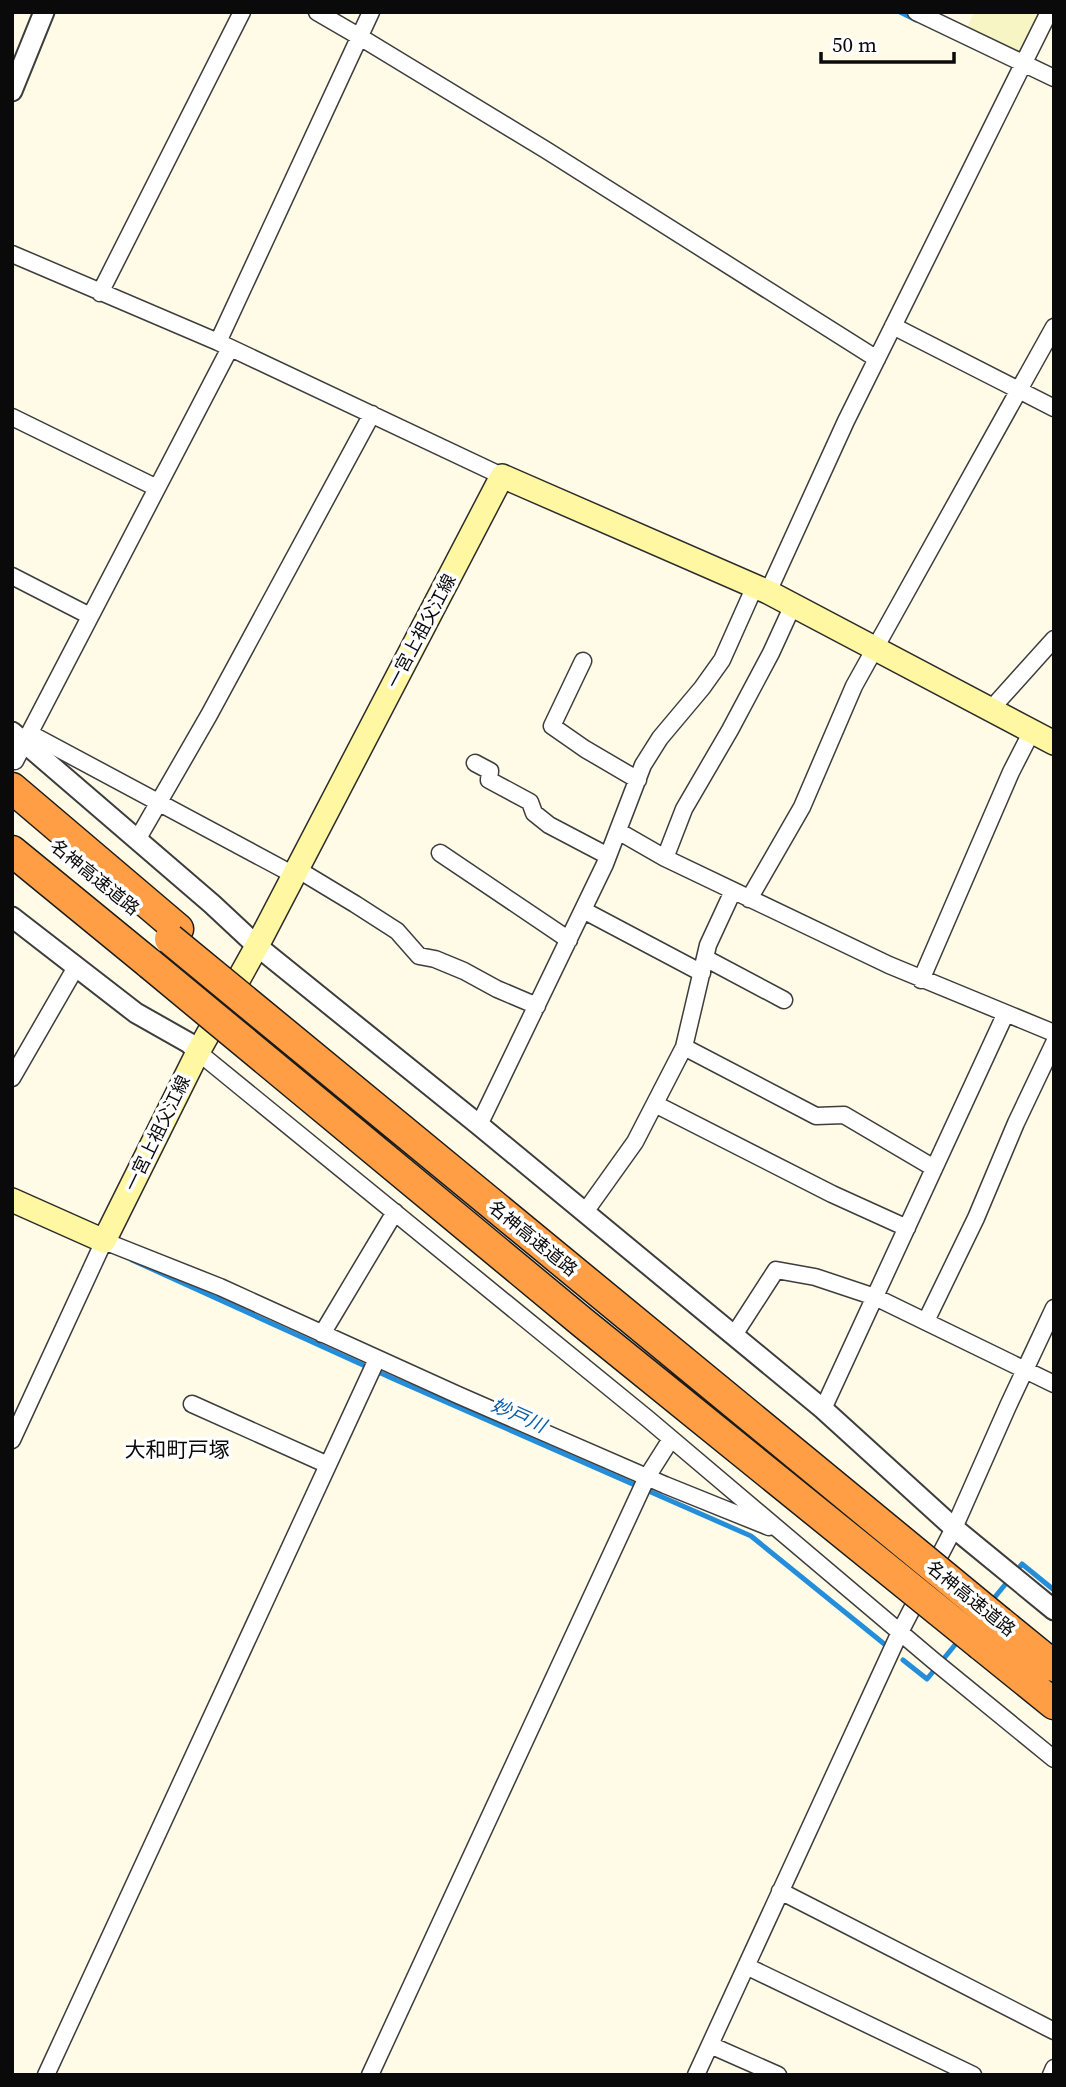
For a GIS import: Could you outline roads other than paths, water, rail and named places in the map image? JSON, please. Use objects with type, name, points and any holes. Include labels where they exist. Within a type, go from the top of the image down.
[{"type":"highway","points":[[14,774],[178,929],[480,1182],[777,1438]]},
{"type":"highway","name":"名神高速道路","points":[[12,809],[1054,1666]]},
{"type":"highway","name":"名神高速道路","points":[[12,851],[757,1464],[1054,1704]]},
{"type":"highway","points":[[12,863],[577,1329],[757,1464]]},
{"type":"main road","points":[[502,476],[761,589],[1054,743]]},
{"type":"main road","name":"一宮上祖父江線","points":[[104,1241],[198,1052],[257,946],[502,476]]},
{"type":"main road","points":[[12,1200],[104,1241]]},
{"type":"street","points":[[12,91],[44,12]]},
{"type":"street","points":[[100,293],[242,12]]},
{"type":"street","points":[[317,12],[546,150],[877,359]]},
{"type":"street","points":[[14,774],[22,736],[90,616],[157,488],[224,345],[372,12]]},
{"type":"street","points":[[916,12],[1054,78]]},
{"type":"street","points":[[479,1125],[608,856],[643,765],[660,738],[722,660],[761,589],[1049,12]]},
{"type":"street","points":[[12,254],[224,345],[502,476]]},
{"type":"street","points":[[893,326],[1054,408]]},
{"type":"street","points":[[749,899],[803,807],[843,709],[874,648],[1054,327]]},
{"type":"street","points":[[138,839],[372,414]]},
{"type":"street","points":[[12,417],[157,488]]},
{"type":"street","points":[[12,576],[90,616]]},
{"type":"street","points":[[665,858],[684,809],[730,730],[793,605]]},
{"type":"street","points":[[991,709],[1054,639]]},
{"type":"street","points":[[583,661],[552,726],[638,780]]},
{"type":"street","points":[[921,980],[1011,772],[1032,731]]},
{"type":"street","points":[[22,736],[355,904],[397,931],[419,956],[435,959],[464,971],[537,1006]]},
{"type":"street","points":[[22,736],[257,946],[823,1409],[954,1528],[1054,1610]]},
{"type":"street","points":[[475,763],[490,771],[489,780],[530,802],[534,813],[550,825],[608,856]]},
{"type":"street","points":[[618,831],[665,858],[921,980],[1054,1033]]},
{"type":"street","points":[[440,853],[569,940]]},
{"type":"street","points":[[585,1212],[635,1142],[684,1047],[708,945],[733,891]]},
{"type":"street","points":[[583,910],[784,1000]]},
{"type":"street","points":[[12,917],[136,1013],[188,1043],[671,1439],[1054,1759]]},
{"type":"street","points":[[12,1078],[76,967]]},
{"type":"street","points":[[823,1409],[1005,1015]]},
{"type":"street","points":[[926,1321],[976,1218],[1016,1123],[1054,1043]]},
{"type":"street","points":[[684,1047],[816,1116],[844,1115],[934,1168]]},
{"type":"street","points":[[655,1104],[832,1194],[907,1228]]},
{"type":"street","points":[[322,1334],[395,1212]]},
{"type":"street","points":[[12,1440],[104,1241],[220,1287],[322,1334],[374,1366],[643,1484],[783,1533]]},
{"type":"street","points":[[734,1335],[776,1270],[815,1277],[875,1297],[1054,1384]]},
{"type":"street","points":[[696,2075],[900,1632],[954,1528],[1054,1308]]},
{"type":"street","points":[[46,2075],[374,1366]]},
{"type":"street","points":[[192,1404],[328,1465]]},
{"type":"street","points":[[370,2075],[643,1484],[671,1439]]},
{"type":"street","points":[[780,1891],[1054,2031]]},
{"type":"street","points":[[746,1966],[972,2075]]},
{"type":"street","points":[[710,2045],[778,2075]]},
{"type":"street","points":[[1051,2075],[1054,2068]]},
{"type":"waterway","points":[[900,12],[916,20]]},
{"type":"waterway","name":"妙戸川","points":[[132,1260],[751,1536],[888,1647]]},
{"type":"waterway","name":"妙戸川","points":[[990,1603],[1022,1564],[1054,1590]]},
{"type":"waterway","name":"妙戸川","points":[[903,1660],[927,1679],[959,1640]]},
{"type":"district","name":"大和町戸塚","points":[[177,1449]]}]
